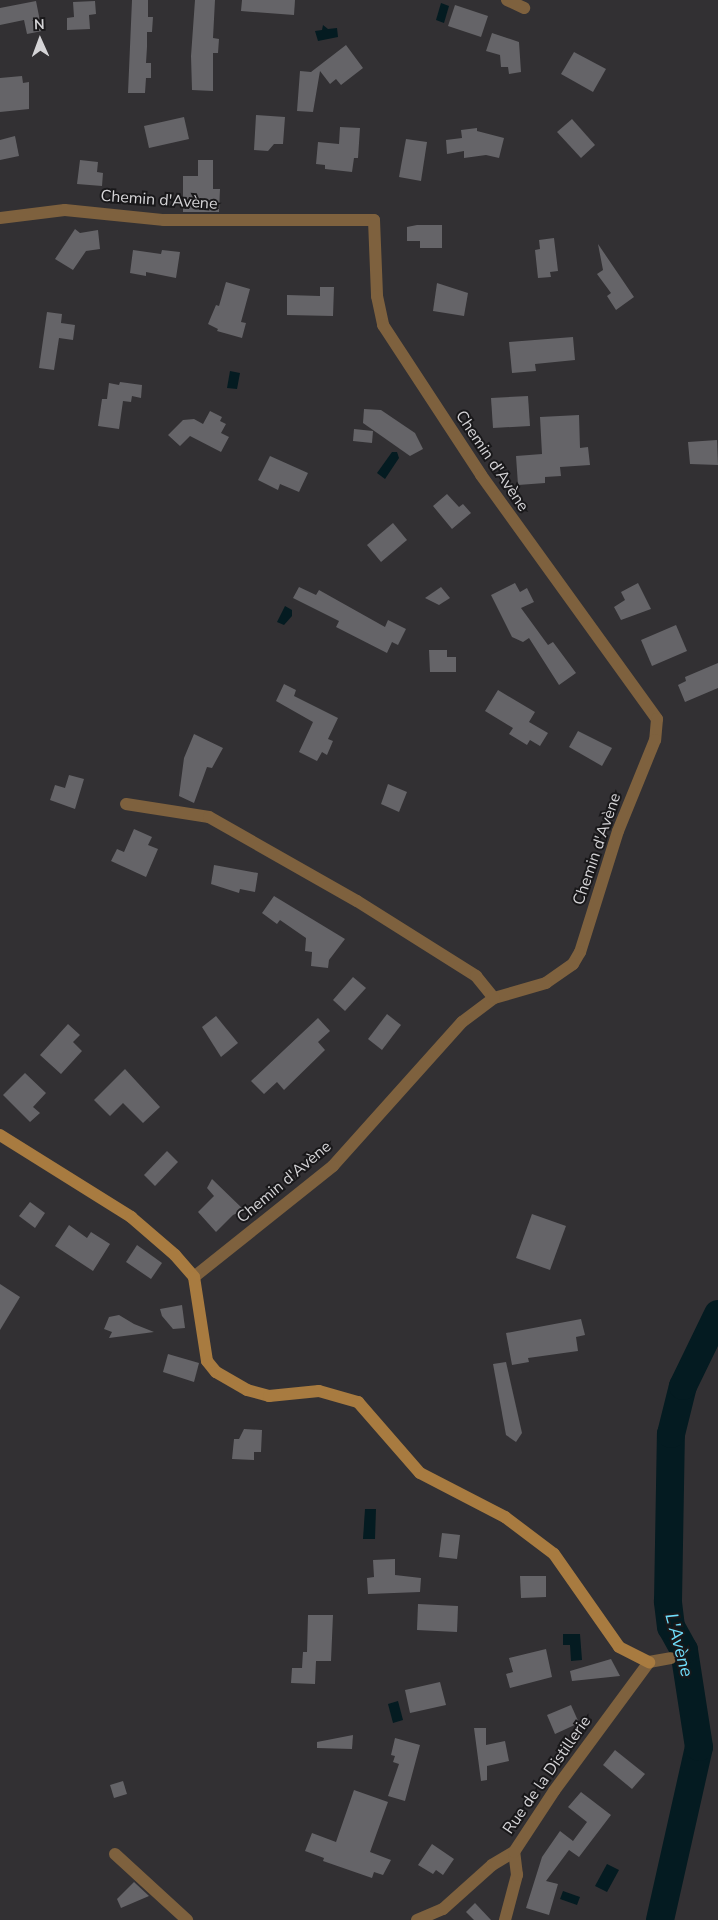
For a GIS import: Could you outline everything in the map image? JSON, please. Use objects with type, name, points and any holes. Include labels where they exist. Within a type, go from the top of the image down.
[{"type":"street","points":[[507,0],[524,8]]},
{"type":"street","name":"Chemin d'Avène","points":[[0,218],[65,210],[164,220],[374,220],[377,296],[383,325],[481,476],[657,719],[655,740],[618,831],[580,952],[573,964],[546,983],[494,998],[462,1022],[333,1166],[194,1277]]},
{"type":"street","points":[[126,804],[209,817],[358,901],[476,976],[494,998]]},
{"type":"street","points":[[0,1135],[131,1217],[174,1255],[194,1277],[207,1361],[216,1372],[247,1390],[269,1396],[319,1391],[358,1402],[420,1473],[505,1517],[554,1554],[619,1647],[649,1662],[671,1658]]},
{"type":"street","name":"Rue de la Distillerie","points":[[505,1920],[517,1875],[514,1852],[554,1791],[649,1662]]},
{"type":"street","points":[[417,1920],[443,1909],[492,1865],[514,1852]]},
{"type":"street","points":[[115,1854],[187,1920]]},
{"type":"water","points":[[441,3],[449,6],[444,23],[436,20]]},
{"type":"water","points":[[323,25],[328,29],[337,28],[338,37],[318,41],[315,31],[322,30]]},
{"type":"water","points":[[230,371],[240,373],[237,389],[227,388]]},
{"type":"water","points":[[392,452],[397,452],[399,458],[385,479],[377,473]]},
{"type":"water","points":[[285,606],[292,610],[292,616],[284,625],[277,622]]},
{"type":"water","points":[[365,1509],[376,1509],[375,1539],[363,1539]]},
{"type":"water","points":[[563,1634],[580,1634],[582,1660],[571,1661],[570,1645],[563,1645]]},
{"type":"water","points":[[398,1701],[403,1720],[393,1723],[388,1704]]},
{"type":"water","points":[[607,1864],[619,1870],[607,1892],[595,1886]]},
{"type":"water","points":[[563,1891],[580,1897],[577,1905],[560,1899]]},
{"type":"building","points":[[132,0],[148,0],[148,17],[153,17],[152,32],[147,32],[146,63],[151,63],[151,78],[146,78],[145,93],[128,93]]},
{"type":"building","points":[[195,0],[215,0],[213,38],[219,39],[218,53],[213,53],[213,91],[192,90],[191,56]]},
{"type":"building","points":[[242,0],[295,0],[294,15],[241,11]]},
{"type":"building","points":[[36,1],[42,31],[27,34],[24,20],[0,25],[0,8]]},
{"type":"building","points":[[95,1],[96,14],[89,15],[90,29],[67,30],[67,18],[74,17],[73,2]]},
{"type":"building","points":[[455,5],[488,16],[481,37],[448,26]]},
{"type":"building","points":[[492,33],[519,42],[521,72],[509,74],[508,67],[501,67],[500,55],[486,51]]},
{"type":"building","points":[[346,45],[363,68],[341,85],[336,79],[330,84],[320,71],[313,112],[297,111],[300,71],[311,72]]},
{"type":"building","points":[[574,52],[606,69],[593,92],[561,74]]},
{"type":"building","points":[[22,76],[23,83],[29,82],[29,109],[0,112],[0,78]]},
{"type":"building","points":[[256,115],[285,117],[283,144],[274,144],[268,151],[254,150]]},
{"type":"building","points":[[184,117],[189,139],[149,148],[144,126]]},
{"type":"building","points":[[572,119],[595,145],[581,158],[557,132]]},
{"type":"building","points":[[340,127],[360,128],[358,158],[354,158],[352,172],[325,169],[325,165],[316,164],[318,142],[339,144]]},
{"type":"building","points":[[477,128],[477,131],[504,138],[499,158],[486,155],[464,158],[464,151],[447,154],[446,140],[462,138],[461,130]]},
{"type":"building","points":[[15,136],[19,156],[0,160],[0,140]]},
{"type":"building","points":[[406,139],[427,142],[421,181],[399,177]]},
{"type":"building","points":[[80,160],[98,162],[97,172],[103,173],[102,186],[77,184]]},
{"type":"building","points":[[198,160],[213,160],[213,189],[220,189],[219,212],[183,212],[183,176],[198,176]]},
{"type":"building","points":[[442,225],[442,248],[420,248],[420,241],[407,241],[407,227]]},
{"type":"building","points":[[75,229],[80,233],[98,230],[100,249],[86,251],[73,270],[55,259]]},
{"type":"building","points":[[554,238],[558,271],[550,272],[551,277],[538,278],[535,250],[540,249],[539,240]]},
{"type":"building","points":[[598,244],[634,297],[616,310],[607,296],[611,293],[597,274],[603,270]]},
{"type":"building","points":[[133,250],[161,254],[162,250],[180,252],[176,278],[146,272],[146,276],[130,273]]},
{"type":"building","points":[[226,282],[250,289],[241,322],[246,323],[242,338],[217,331],[218,329],[208,324],[216,305],[219,306]]},
{"type":"building","points":[[437,283],[468,293],[464,316],[433,311]]},
{"type":"building","points":[[320,287],[334,287],[333,316],[287,315],[287,295],[320,296]]},
{"type":"building","points":[[47,312],[62,314],[61,323],[75,325],[73,340],[59,338],[54,370],[39,368]]},
{"type":"building","points":[[573,337],[575,360],[535,364],[536,371],[512,373],[509,342]]},
{"type":"building","points":[[120,382],[142,385],[141,398],[132,396],[131,402],[123,401],[119,429],[98,426],[102,399],[107,399],[109,383],[119,385]]},
{"type":"building","points":[[528,396],[530,426],[493,428],[491,398]]},
{"type":"building","points":[[364,409],[381,410],[415,433],[423,449],[410,456],[363,423]]},
{"type":"building","points":[[210,411],[222,417],[220,421],[226,424],[221,433],[229,437],[221,452],[190,436],[180,446],[168,435],[183,420],[194,419],[203,424]]},
{"type":"building","points":[[579,415],[580,448],[588,447],[590,465],[560,467],[561,476],[545,477],[545,483],[518,485],[516,456],[542,454],[540,417]]},
{"type":"building","points":[[354,429],[373,431],[372,443],[353,441]]},
{"type":"building","points":[[717,440],[718,465],[690,464],[688,442]]},
{"type":"building","points":[[270,456],[308,473],[299,492],[280,484],[278,490],[258,480]]},
{"type":"building","points":[[447,494],[459,507],[463,504],[471,513],[452,529],[433,506]]},
{"type":"building","points":[[393,523],[407,540],[381,562],[367,545]]},
{"type":"building","points":[[515,583],[520,592],[527,588],[534,602],[521,608],[548,645],[553,642],[576,673],[559,685],[529,638],[523,642],[512,637],[491,595]]},
{"type":"building","points":[[638,583],[651,609],[621,620],[614,607],[625,600],[621,592]]},
{"type":"building","points":[[299,587],[316,595],[319,590],[385,627],[388,620],[406,629],[398,645],[392,642],[387,653],[336,627],[339,621],[293,598]]},
{"type":"building","points":[[441,587],[450,598],[439,605],[425,598]]},
{"type":"building","points":[[676,625],[687,651],[652,666],[641,640]]},
{"type":"building","points":[[429,650],[447,650],[447,657],[456,657],[456,672],[430,672]]},
{"type":"building","points":[[718,663],[718,688],[685,702],[678,685],[686,681],[685,677]]},
{"type":"building","points":[[284,684],[296,690],[294,696],[338,718],[328,739],[333,741],[327,755],[322,752],[317,761],[299,752],[313,722],[276,701]]},
{"type":"building","points":[[498,690],[535,712],[529,722],[548,733],[540,746],[530,740],[527,745],[509,734],[513,728],[485,711]]},
{"type":"building","points":[[578,731],[612,748],[602,766],[569,747]]},
{"type":"building","points":[[194,734],[223,748],[212,768],[207,767],[194,803],[179,796],[184,758]]},
{"type":"building","points":[[69,775],[84,779],[75,809],[50,800],[55,785],[65,788]]},
{"type":"building","points":[[388,784],[407,792],[399,812],[381,804]]},
{"type":"building","points":[[134,829],[152,837],[148,845],[158,849],[146,877],[111,861],[117,849],[124,852]]},
{"type":"building","points":[[214,865],[258,873],[255,892],[240,889],[239,893],[211,884]]},
{"type":"building","points":[[274,896],[345,939],[329,960],[328,968],[311,966],[312,952],[305,951],[306,938],[280,920],[277,924],[262,913]]},
{"type":"building","points":[[353,977],[366,988],[345,1011],[333,1000]]},
{"type":"building","points":[[387,1014],[401,1025],[382,1050],[368,1039]]},
{"type":"building","points":[[216,1016],[238,1043],[221,1057],[202,1027]]},
{"type":"building","points":[[318,1018],[330,1031],[318,1042],[325,1050],[284,1090],[277,1082],[264,1094],[251,1081]]},
{"type":"building","points":[[68,1024],[80,1035],[73,1042],[82,1051],[61,1074],[40,1055]]},
{"type":"building","points":[[125,1069],[160,1107],[143,1123],[123,1103],[110,1116],[94,1100]]},
{"type":"building","points":[[25,1073],[46,1093],[33,1107],[40,1113],[30,1122],[3,1095]]},
{"type":"building","points":[[167,1151],[178,1162],[155,1186],[144,1175]]},
{"type":"building","points":[[212,1179],[244,1210],[233,1215],[216,1232],[198,1212],[214,1196],[207,1188]]},
{"type":"building","points":[[30,1202],[45,1213],[35,1228],[19,1216]]},
{"type":"building","points":[[532,1214],[566,1226],[550,1270],[516,1258]]},
{"type":"building","points":[[69,1225],[87,1238],[91,1232],[110,1244],[93,1271],[55,1246]]},
{"type":"building","points":[[137,1245],[162,1263],[151,1279],[126,1262]]},
{"type":"building","points":[[0,1284],[20,1297],[0,1330]]},
{"type":"building","points":[[182,1305],[185,1328],[173,1329],[162,1316],[160,1309]]},
{"type":"building","points":[[119,1315],[134,1324],[154,1332],[109,1338],[112,1332],[104,1329],[109,1317]]},
{"type":"building","points":[[581,1319],[585,1335],[576,1337],[578,1351],[528,1358],[529,1362],[512,1365],[506,1333]]},
{"type":"building","points":[[168,1354],[199,1363],[194,1382],[163,1372]]},
{"type":"building","points":[[506,1362],[522,1433],[516,1442],[506,1435],[493,1364]]},
{"type":"building","points":[[244,1429],[262,1430],[261,1452],[254,1452],[254,1460],[232,1459],[234,1439],[239,1439]]},
{"type":"building","points":[[442,1533],[460,1535],[457,1559],[439,1557]]},
{"type":"building","points":[[395,1559],[395,1575],[421,1578],[420,1592],[368,1594],[367,1578],[374,1577],[373,1560]]},
{"type":"building","points":[[520,1576],[546,1576],[546,1597],[521,1598]]},
{"type":"building","points":[[418,1604],[458,1606],[457,1632],[417,1630]]},
{"type":"building","points":[[308,1615],[333,1615],[331,1661],[316,1661],[315,1684],[291,1683],[292,1668],[302,1668],[303,1652],[307,1652]]},
{"type":"building","points":[[546,1649],[552,1677],[510,1688],[506,1674],[513,1672],[509,1658]]},
{"type":"building","points":[[611,1659],[620,1676],[572,1681],[570,1671]]},
{"type":"building","points":[[440,1682],[446,1705],[410,1713],[405,1690]]},
{"type":"building","points":[[571,1705],[579,1723],[555,1734],[547,1715]]},
{"type":"building","points":[[474,1728],[486,1728],[486,1745],[505,1741],[509,1761],[487,1766],[487,1780],[481,1781]]},
{"type":"building","points":[[353,1735],[352,1749],[317,1748],[317,1742]]},
{"type":"building","points":[[395,1738],[420,1745],[405,1801],[388,1796],[399,1764],[393,1762],[395,1756],[391,1755]]},
{"type":"building","points":[[615,1750],[645,1774],[632,1789],[603,1765]]},
{"type":"building","points":[[123,1781],[127,1794],[114,1798],[110,1785]]},
{"type":"building","points":[[354,1790],[388,1802],[370,1852],[391,1860],[383,1875],[374,1872],[372,1878],[323,1861],[324,1858],[305,1851],[312,1833],[336,1842]]},
{"type":"building","points":[[581,1792],[611,1815],[579,1857],[569,1850],[546,1881],[558,1884],[549,1915],[526,1908],[542,1857],[560,1831],[573,1841],[587,1822],[568,1807]]},
{"type":"building","points":[[432,1844],[454,1859],[443,1875],[436,1870],[433,1874],[418,1865]]},
{"type":"building","points":[[134,1882],[149,1896],[121,1908],[117,1899]]},
{"type":"building","points":[[475,1903],[491,1920],[474,1920],[466,1912]]},
{"type":"waterway","name":"L'Avène","points":[[660,1920],[699,1747],[684,1650],[671,1627],[668,1601],[671,1434],[683,1386],[718,1314]]}]
